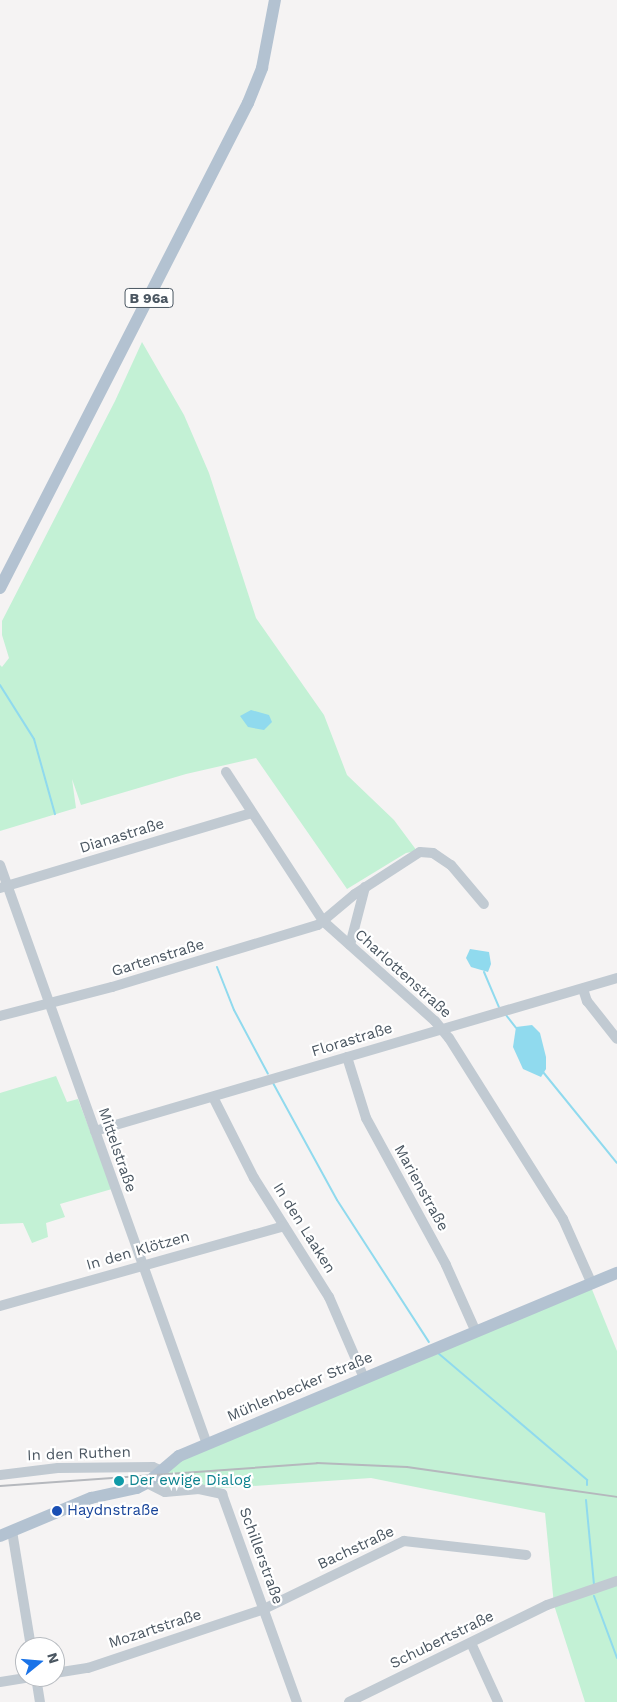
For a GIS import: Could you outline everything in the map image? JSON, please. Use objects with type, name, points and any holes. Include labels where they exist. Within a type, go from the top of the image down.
[{"type":"main road","name":"B 96a","points":[[0,588],[252,95],[262,68],[275,0]]},
{"type":"main road","name":"Mühlenbecker Straße","points":[[147,1483],[160,1470],[179,1456],[617,1273]]},
{"type":"main road","points":[[6,1533],[91,1498],[147,1483]]},
{"type":"street","name":"Charlottenstraße","points":[[226,772],[323,921],[442,1029],[563,1219],[592,1284]]},
{"type":"street","name":"Dianastraße","points":[[4,887],[252,813]]},
{"type":"street","points":[[323,921],[365,887],[407,858],[426,852],[451,865],[484,904]]},
{"type":"street","name":"Mittelstraße","points":[[0,865],[4,887],[49,1002],[207,1444]]},
{"type":"street","points":[[350,945],[365,887]]},
{"type":"street","name":"Gartenstraße","points":[[0,1016],[49,1002],[112,988],[323,921]]},
{"type":"street","name":"Florastraße","points":[[95,1131],[617,978]]},
{"type":"street","points":[[583,989],[587,1001],[617,1039]]},
{"type":"street","name":"Marienstraße","points":[[347,1057],[366,1118],[446,1265],[476,1332]]},
{"type":"street","name":"In den Laaken","points":[[213,1097],[239,1151],[329,1298],[364,1378]]},
{"type":"street","name":"In den Klötzen","points":[[0,1306],[284,1226]]},
{"type":"street","name":"In den Ruthen","points":[[0,1475],[101,1467],[153,1467],[160,1470]]},
{"type":"street","name":"Schillerstraße","points":[[147,1483],[165,1492],[206,1490],[222,1494],[297,1702]]},
{"type":"street","points":[[6,1533],[29,1637]]},
{"type":"street","name":"Bachstraße","points":[[264,1609],[404,1541],[526,1555]]},
{"type":"street","name":"Schubertstraße","points":[[349,1702],[547,1604],[617,1582]]},
{"type":"street","name":"Mozartstraße","points":[[65,1671],[88,1668],[264,1609]]},
{"type":"street","points":[[471,1643],[498,1702]]},
{"type":"street","points":[[0,1682],[15,1680]]},
{"type":"street","points":[[38,1687],[40,1702]]},
{"type":"green space","points":[[142,342],[184,415],[209,473],[256,618],[324,715],[347,775],[394,820],[417,851],[406,853],[347,889],[256,758],[186,774],[81,805],[72,779],[76,808],[0,831],[0,665],[2,667],[9,658],[2,635],[2,621],[115,401]]},
{"type":"green space","points":[[56,1076],[67,1102],[78,1099],[112,1189],[60,1204],[65,1217],[46,1223],[48,1237],[32,1243],[23,1223],[0,1224],[0,1093]]},
{"type":"green space","points":[[591,1287],[617,1351],[617,1702],[585,1702],[554,1605],[545,1513],[371,1478],[165,1492],[150,1485],[149,1473],[165,1470],[188,1456]]},
{"type":"water","points":[[251,710],[269,715],[272,722],[264,730],[248,727],[240,716]]},
{"type":"water","points":[[470,949],[489,952],[491,964],[488,972],[471,967],[466,958]]},
{"type":"water","points":[[532,1025],[540,1033],[546,1057],[546,1069],[541,1077],[523,1069],[513,1047],[516,1027]]},
{"type":"waterway","points":[[0,685],[34,739],[55,814]]},
{"type":"waterway","points":[[217,967],[234,1010],[268,1074]]},
{"type":"waterway","points":[[484,972],[499,1007]]},
{"type":"waterway","points":[[506,1015],[516,1028]]},
{"type":"waterway","points":[[543,1072],[617,1163]]},
{"type":"waterway","points":[[273,1083],[337,1200],[429,1342]]},
{"type":"waterway","points":[[438,1353],[587,1480],[587,1485]]},
{"type":"waterway","points":[[586,1500],[594,1585]]},
{"type":"waterway","points":[[594,1596],[617,1658]]},
{"type":"railway","points":[[0,1486],[317,1463],[407,1467],[617,1497]]},
{"type":"place","name":"Der ewige Dialog","points":[[119,1481]]},
{"type":"place","name":"Haydnstraße","points":[[57,1511]]}]
